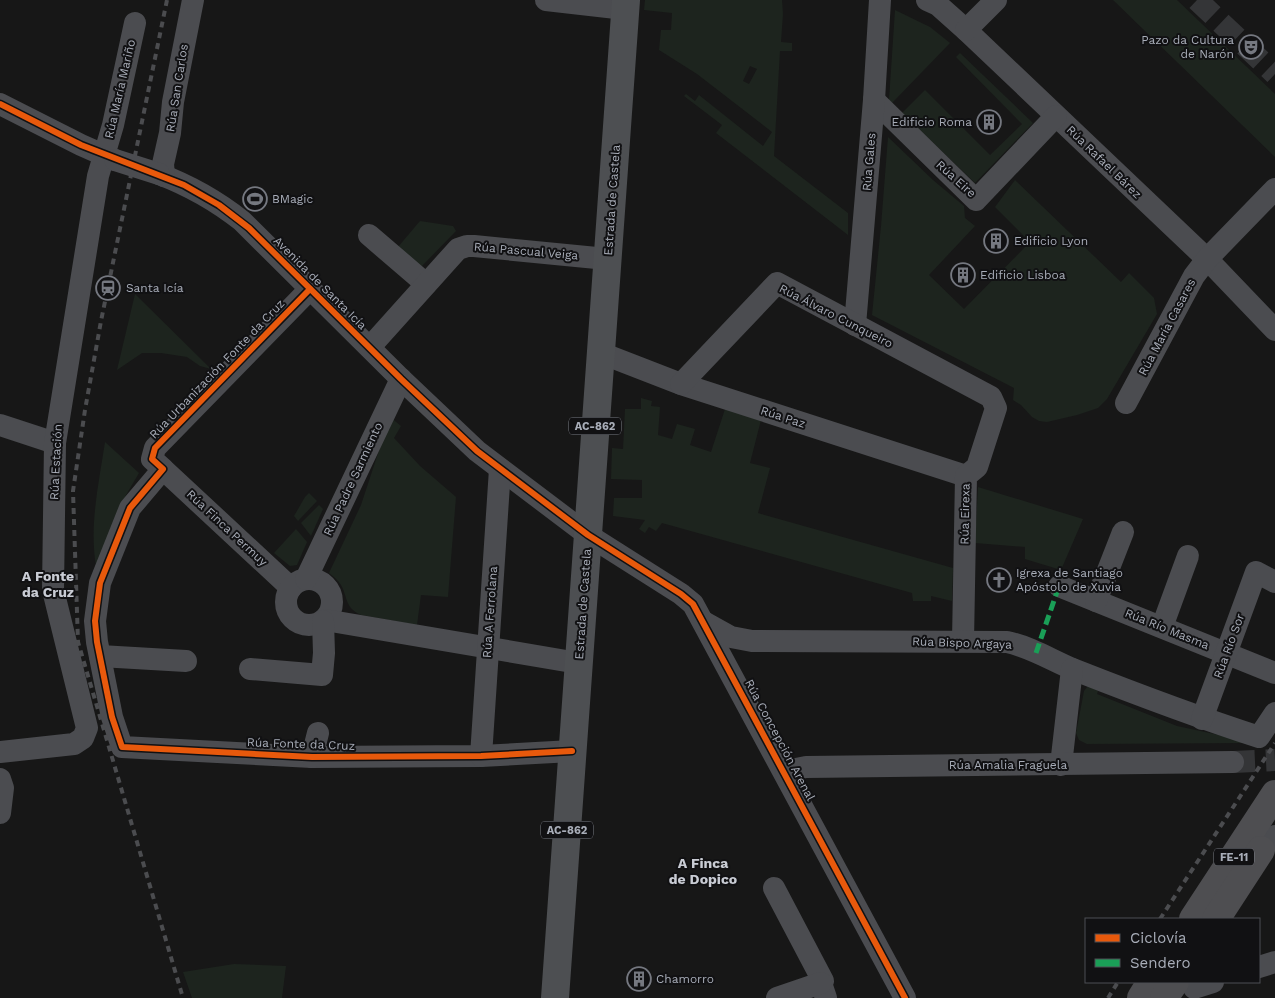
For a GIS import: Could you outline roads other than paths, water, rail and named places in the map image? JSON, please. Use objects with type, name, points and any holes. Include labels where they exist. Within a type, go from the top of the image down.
[{"type":"highway","name":"FE-11","points":[[1193,918],[1275,794]]},
{"type":"highway","name":"FE-11","points":[[1217,918],[1271,836]]},
{"type":"highway","points":[[1141,998],[1150,983]]},
{"type":"highway","points":[[1164,998],[1194,984]]},
{"type":"main road","name":"Estrada de Castela","points":[[555,998],[626,5]]},
{"type":"street","name":"Rúa San Carlos","points":[[161,175],[170,133],[172,102],[193,0]]},
{"type":"street","points":[[546,0],[626,5]]},
{"type":"street","name":"Rúa Gales","points":[[855,325],[874,100],[880,0]]},
{"type":"street","name":"Rúa Rafael Bárez","points":[[927,0],[938,5],[966,30],[1207,259],[1275,330]]},
{"type":"street","points":[[966,30],[996,0]]},
{"type":"street","name":"Rúa María Mariño","points":[[109,157],[113,125],[135,23]]},
{"type":"street","name":"Rúa Eire","points":[[874,100],[976,200],[1056,116]]},
{"type":"street","name":"Avenida de Santa Icía","points":[[2,111],[109,157],[161,175],[201,194],[235,216],[477,451],[588,535]]},
{"type":"street","name":"Rúa Estación","points":[[0,752],[74,744],[83,738],[87,728],[53,590],[55,443],[98,176],[109,157]]},
{"type":"street","name":"Rúa María Casares","points":[[1126,403],[1194,276],[1207,259],[1275,189]]},
{"type":"street","points":[[369,234],[426,284]]},
{"type":"street","name":"Rúa Pascual Veiga","points":[[370,347],[450,256],[467,246],[607,259]]},
{"type":"street","name":"Rúa Álvaro Cunqueiro","points":[[681,384],[777,283],[991,397]]},
{"type":"street","name":"Rúa Urbanización Fonte da Cruz","points":[[100,656],[95,621],[100,583],[130,508],[157,464],[155,448],[310,289]]},
{"type":"street","name":"Rúa Paz","points":[[601,353],[681,384],[966,476]]},
{"type":"street","name":"Rúa Padre Sarmiento","points":[[299,583],[401,379]]},
{"type":"street","name":"Rúa Eirexa","points":[[963,641],[966,476],[977,466],[996,408],[991,397]]},
{"type":"street","points":[[0,425],[55,443]]},
{"type":"street","name":"Rúa Finca Permuy","points":[[157,464],[299,583]]},
{"type":"street","name":"Rúa A Ferrolana","points":[[481,756],[500,469]]},
{"type":"street","points":[[1096,601],[1123,532]]},
{"type":"street","name":"Rúa Concepción Arenal","points":[[588,535],[689,599],[693,604],[905,998]]},
{"type":"street","points":[[1162,628],[1188,556]]},
{"type":"street","name":"Rúa Río Sor","points":[[1202,719],[1226,653],[1265,578]]},
{"type":"street","points":[[250,669],[322,675],[327,614],[332,594],[322,582],[314,579],[299,583],[286,601],[290,615],[302,624],[316,624],[327,614]]},
{"type":"street","name":"Rúa Río Masma","points":[[1059,586],[1275,673]]},
{"type":"street","points":[[327,614],[361,625],[578,663]]},
{"type":"street","name":"Rúa Bispo Argaya","points":[[704,622],[731,637],[761,641],[963,641],[1015,644],[1072,669],[1202,719],[1259,737],[1275,713]]},
{"type":"street","points":[[723,658],[731,655],[739,639]]},
{"type":"street","points":[[100,656],[186,661]]},
{"type":"street","name":"Rúa Fonte da Cruz","points":[[100,656],[112,717],[122,747],[312,757],[481,756],[572,751]]},
{"type":"street","points":[[1061,765],[1072,669]]},
{"type":"street","points":[[312,757],[318,733]]},
{"type":"street","name":"Rúa Amalia Fraguela","points":[[786,775],[796,769],[806,767],[1233,762]]},
{"type":"street","points":[[0,813],[2,784]]},
{"type":"street","points":[[774,888],[823,981],[823,991],[777,998]]},
{"type":"street","points":[[1260,967],[1275,962]]},
{"type":"tunnel","points":[[1197,0],[1275,74]]},
{"type":"tunnel","points":[[1233,762],[1275,760]]},
{"type":"railway","points":[[167,0],[101,321],[73,491],[78,642],[183,998]]},
{"type":"railway","points":[[1161,918],[1275,743]]},
{"type":"railway","points":[[1108,998],[1117,983]]},
{"type":"place","name":"Pazo da Cultura de Narón","points":[[1251,47]]},
{"type":"place","name":"Edificio Roma","points":[[989,122]]},
{"type":"place","name":"BMagic","points":[[255,199]]},
{"type":"place","name":"Edificio Lyon","points":[[996,241]]},
{"type":"place","name":"Edificio Lisboa","points":[[963,275]]},
{"type":"place","name":"Santa Icía","points":[[108,288]]},
{"type":"place","name":"Igrexa de Santiago Apóstolo de Xuvia","points":[[999,580]]},
{"type":"place","name":"Chamorro","points":[[639,979]]},
{"type":"district","name":"A Fonte da Cruz","points":[[48,584]]},
{"type":"district","name":"A Finca de Dopico","points":[[703,872]]}]
